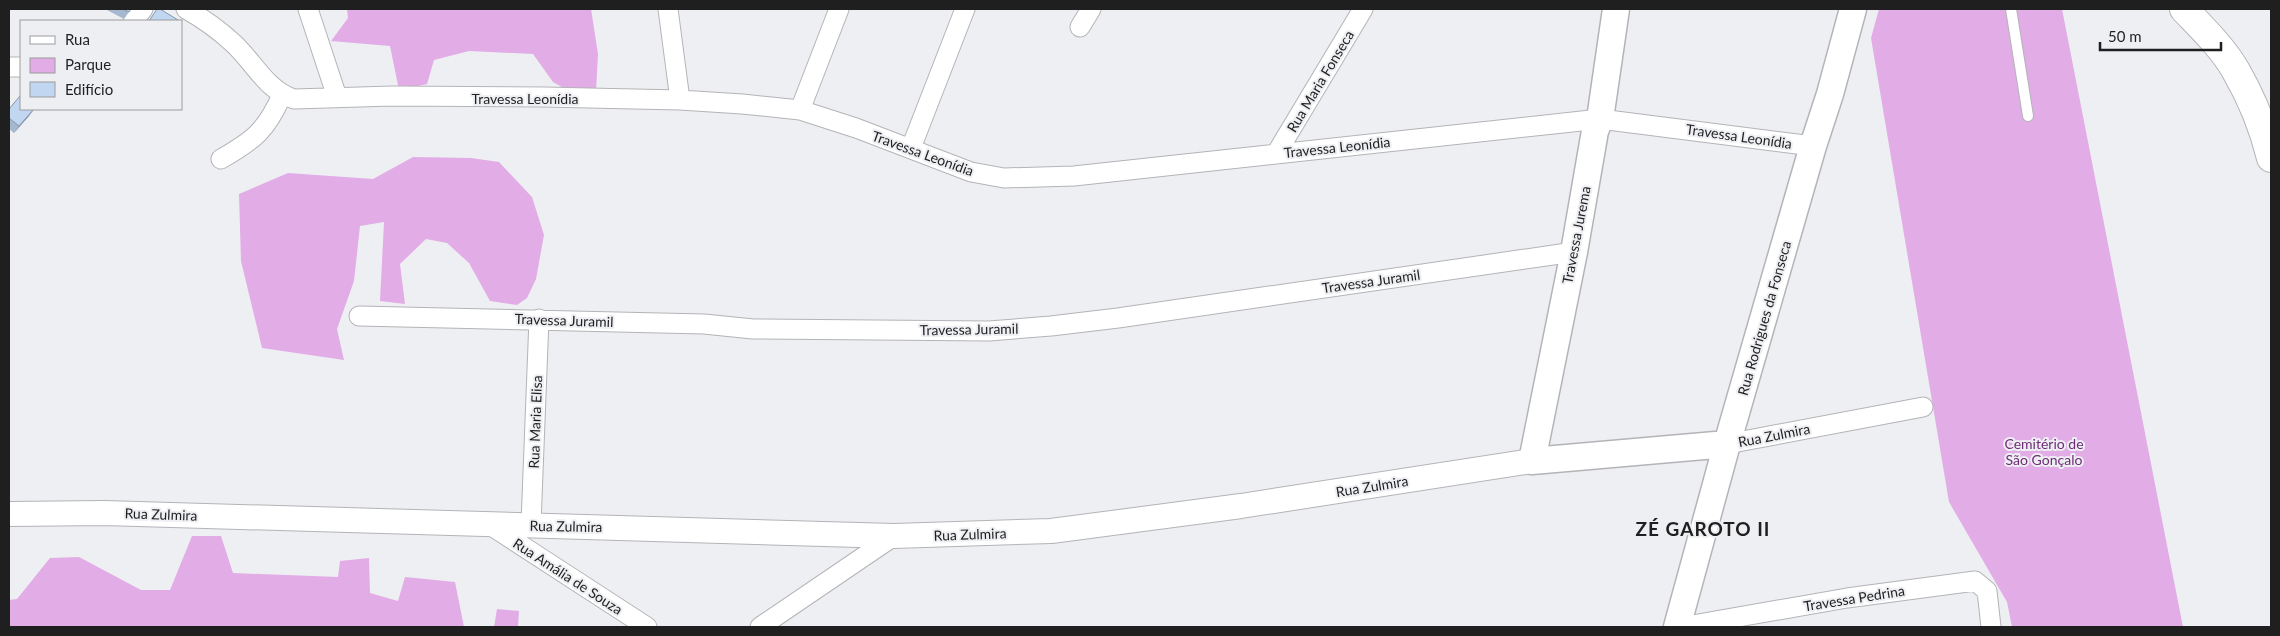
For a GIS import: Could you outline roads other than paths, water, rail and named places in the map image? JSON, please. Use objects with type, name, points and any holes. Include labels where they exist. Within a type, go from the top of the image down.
[{"type":"main road","name":"Travessa Jurema","points":[[1532,461],[1574,252],[1595,131],[1600,119],[1616,9]]},
{"type":"main road","name":"Rua Rodrigues da Fonseca","points":[[1677,627],[1727,444],[1813,146],[1830,94],[1853,9]]},
{"type":"main road","points":[[2184,9],[2219,47],[2236,71],[2254,108],[2271,158]]},
{"type":"main road","points":[[2211,9],[2219,47]]},
{"type":"main road","name":"Rua Zulmira","points":[[1532,461],[1727,444]]},
{"type":"street","points":[[134,20],[142,9]]},
{"type":"street","points":[[186,9],[231,41],[248,58],[263,78],[282,95],[273,115],[261,132],[247,144],[221,159]]},
{"type":"street","points":[[308,9],[337,97]]},
{"type":"street","points":[[668,9],[680,100]]},
{"type":"street","points":[[800,110],[839,9]]},
{"type":"street","points":[[911,148],[965,9]]},
{"type":"street","points":[[1080,26],[1091,9]]},
{"type":"street","name":"Rua Maria Fonseca","points":[[1276,154],[1363,9]]},
{"type":"street","name":"Travessa Leonídia","points":[[282,95],[294,99],[392,96],[680,100],[800,110],[911,148],[971,172],[1004,178],[1074,176],[1600,119],[1813,146]]},
{"type":"street","name":"Travessa Juramil","points":[[359,316],[704,324],[753,329],[989,331],[1118,318],[1574,252]]},
{"type":"street","name":"Rua Maria Elisa","points":[[531,524],[539,320]]},
{"type":"street","name":"Rua Zulmira","points":[[1727,444],[1923,407]]},
{"type":"street","name":"Rua Zulmira","points":[[9,514],[104,513],[894,536],[1051,531],[1106,526],[1532,461]]},
{"type":"street","name":"Rua Amália de Souza","points":[[490,525],[646,627]]},
{"type":"street","points":[[760,627],[894,536]]},
{"type":"street","name":"Travessa Pedrina","points":[[1682,627],[1847,598],[1975,581],[1987,591],[1992,627]]},
{"type":"lane","points":[[2011,9],[2028,116]]},
{"type":"district","name":"ZÉ GAROTO II","points":[[1703,528]]},
{"type":"park label","name":"Cemitério de São Gonçalo","points":[[2044,452]]}]
